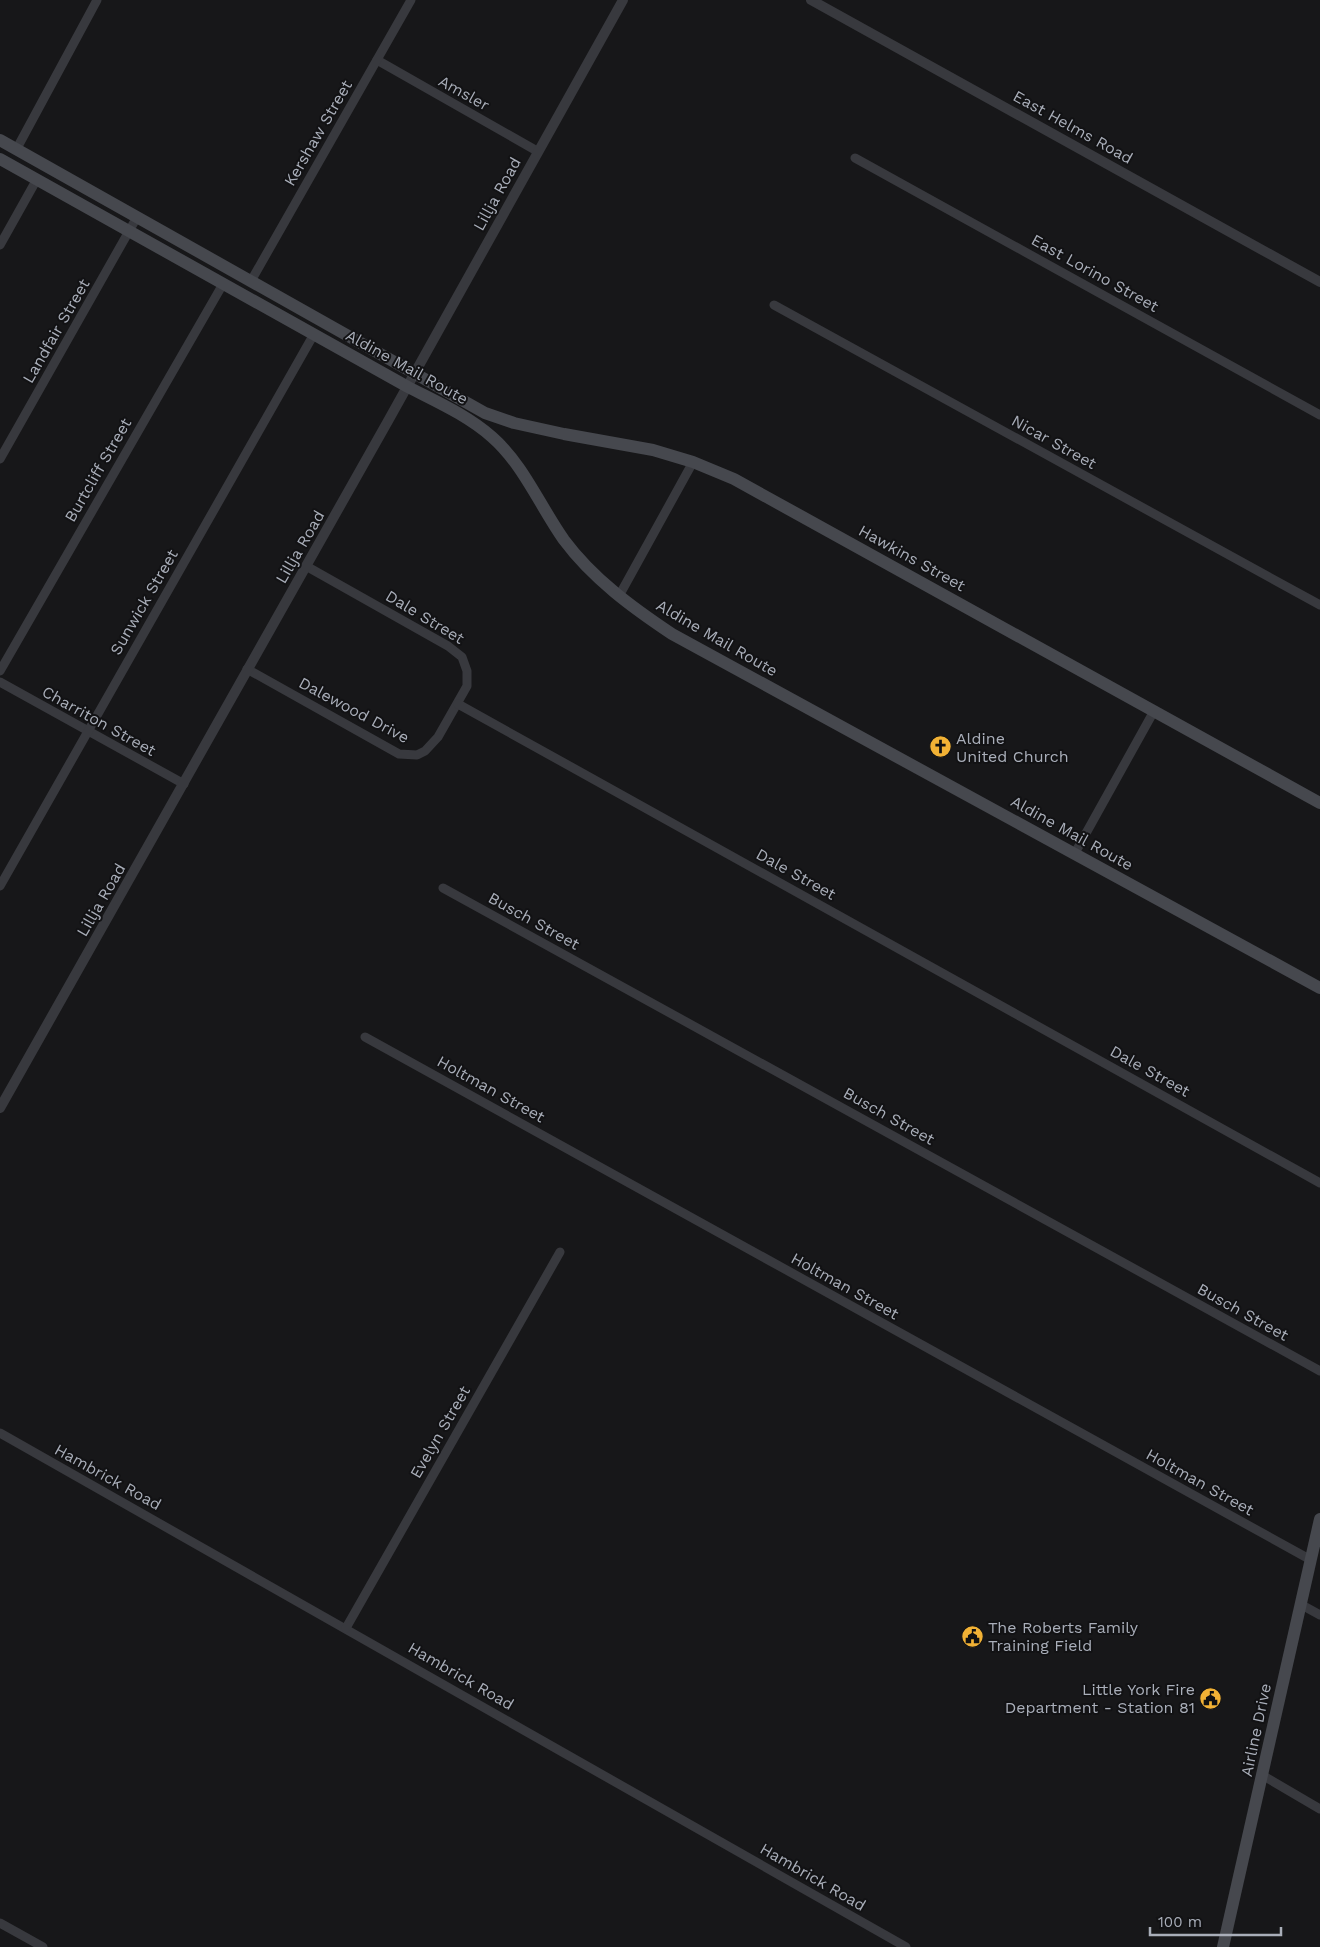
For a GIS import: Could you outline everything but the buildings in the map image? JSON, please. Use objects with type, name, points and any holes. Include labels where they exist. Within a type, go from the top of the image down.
[{"type":"main road","name":"Aldine Mail Route","points":[[0,140],[465,402]]},
{"type":"main road","name":"Aldine Mail Route","points":[[0,159],[408,387],[451,408],[493,438],[509,455],[565,541],[599,578],[619,596],[672,634],[1320,988]]},
{"type":"main road","name":"Hawkins Street","points":[[465,402],[485,413],[514,423],[653,450],[693,462],[734,479],[1320,803]]},
{"type":"main road","name":"Airline Drive","points":[[1223,1947],[1320,1519]]},
{"type":"street","points":[[16,150],[98,0]]},
{"type":"street","name":"Kershaw Street","points":[[251,282],[411,0]]},
{"type":"street","name":"Lillja Road","points":[[1,1105],[408,387],[537,151],[623,0]]},
{"type":"street","name":"East Helms Road","points":[[811,0],[1320,282]]},
{"type":"street","name":"Amsler","points":[[377,60],[537,151]]},
{"type":"street","name":"East Lorino Street","points":[[855,158],[1320,415]]},
{"type":"street","points":[[0,244],[37,179]]},
{"type":"street","name":"Landfair Street","points":[[0,459],[137,217]]},
{"type":"street","name":"Burtcliff Street","points":[[0,671],[223,284]]},
{"type":"street","name":"Nicar Street","points":[[774,306],[1320,605]]},
{"type":"street","name":"Sunwick Street","points":[[0,886],[314,334]]},
{"type":"street","points":[[619,596],[693,462]]},
{"type":"street","name":"Dale Street","points":[[306,566],[448,646],[462,657],[467,671],[467,686],[458,704],[1320,1182]]},
{"type":"street","name":"Dalewood Drive","points":[[247,669],[381,744],[408,755],[417,755],[432,745],[458,704]]},
{"type":"street","name":"Charriton Street","points":[[0,682],[87,732],[184,784]]},
{"type":"street","points":[[1075,853],[1154,710]]},
{"type":"street","name":"Busch Street","points":[[443,888],[1320,1371]]},
{"type":"street","name":"Holtman Street","points":[[365,1037],[1311,1560]]},
{"type":"street","name":"Evelyn Street","points":[[346,1628],[560,1252]]},
{"type":"street","name":"Hambrick Road","points":[[0,1433],[906,1947]]},
{"type":"street","points":[[1300,1604],[1320,1615]]},
{"type":"street","points":[[1262,1775],[1320,1809]]},
{"type":"street","points":[[0,1923],[43,1947]]},
{"type":"place","name":"Aldine United Church","points":[[940,747]]},
{"type":"place","name":"The Roberts Family Training Field","points":[[972,1636]]},
{"type":"place","name":"Little York Fire Department - Station 81","points":[[1211,1698]]}]
